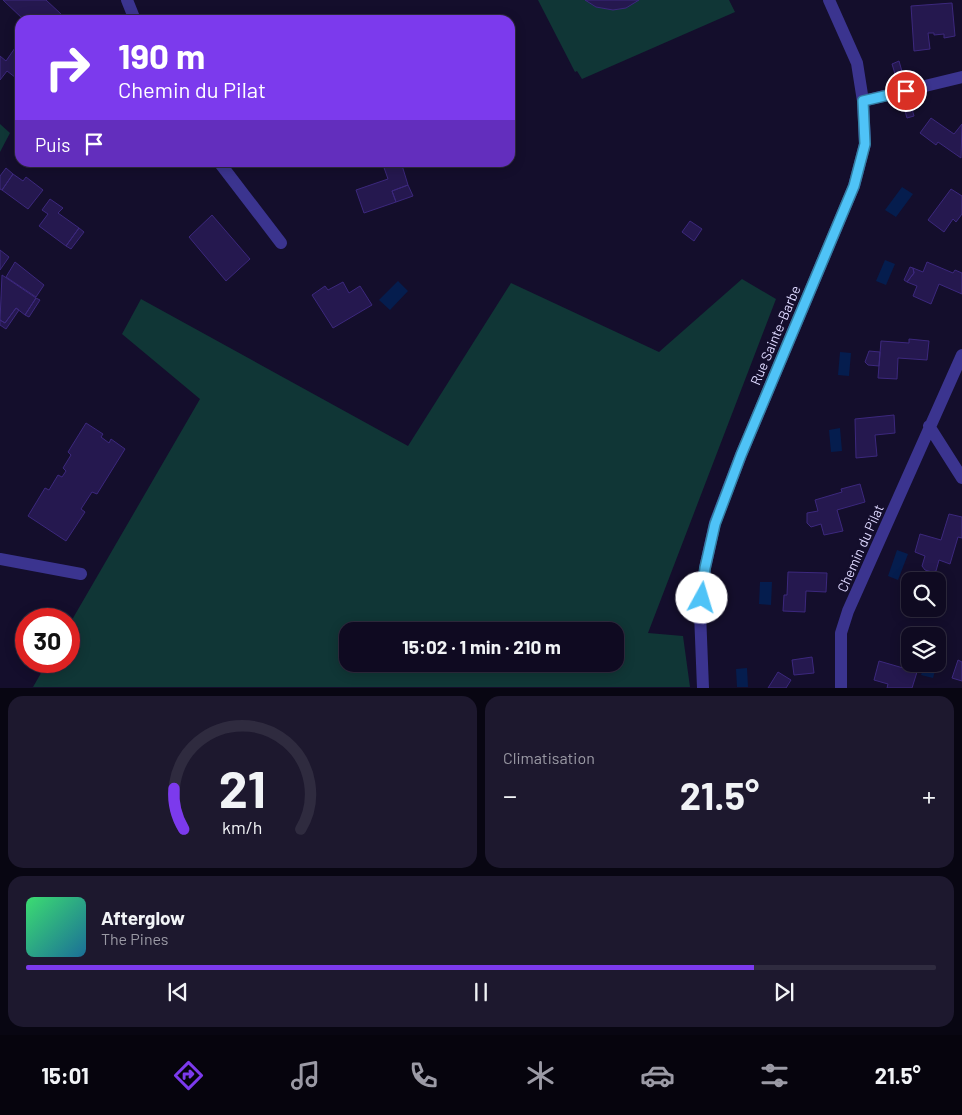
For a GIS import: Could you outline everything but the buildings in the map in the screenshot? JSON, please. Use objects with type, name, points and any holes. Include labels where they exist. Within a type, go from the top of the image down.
[{"type":"street","points":[[127,0],[133,15]]},
{"type":"street","name":"Rue Sainte-Barbe","points":[[703,688],[700,614],[705,568],[715,524],[741,455],[854,186],[865,144],[863,101],[858,63],[829,0]]},
{"type":"street","points":[[863,101],[962,77]]},
{"type":"street","points":[[223,167],[281,243]]},
{"type":"street","name":"Chemin du Pilat","points":[[840,688],[842,633],[848,611],[962,355]]},
{"type":"street","points":[[929,426],[962,478]]},
{"type":"street","points":[[0,559],[81,574]]},
{"type":"green space","points":[[538,0],[729,0],[735,12],[582,79],[577,71],[575,72]]},
{"type":"green space","points":[[0,124],[10,133],[0,152]]},
{"type":"green space","points":[[742,279],[776,299],[648,633],[683,636],[690,687],[33,687],[41,673],[80,673],[79,608],[200,399],[122,334],[141,299],[408,446],[511,283],[659,352]]},
{"type":"water","points":[[902,187],[913,194],[896,217],[885,210]]},
{"type":"water","points":[[885,260],[895,264],[886,285],[876,281]]},
{"type":"water","points":[[398,281],[408,291],[390,310],[379,300]]},
{"type":"water","points":[[840,352],[851,353],[849,376],[838,375]]},
{"type":"water","points":[[840,428],[842,451],[831,452],[829,430]]},
{"type":"water","points":[[897,550],[908,554],[898,580],[888,576]]},
{"type":"water","points":[[760,582],[772,582],[771,605],[759,604]]},
{"type":"water","points":[[747,668],[748,687],[737,687],[736,669]]},
{"type":"water","points":[[922,672],[935,672],[933,678],[921,675]]},
{"type":"route","points":[[702,598],[705,568],[715,524],[741,455],[854,186],[865,144],[863,101],[906,91]]}]
